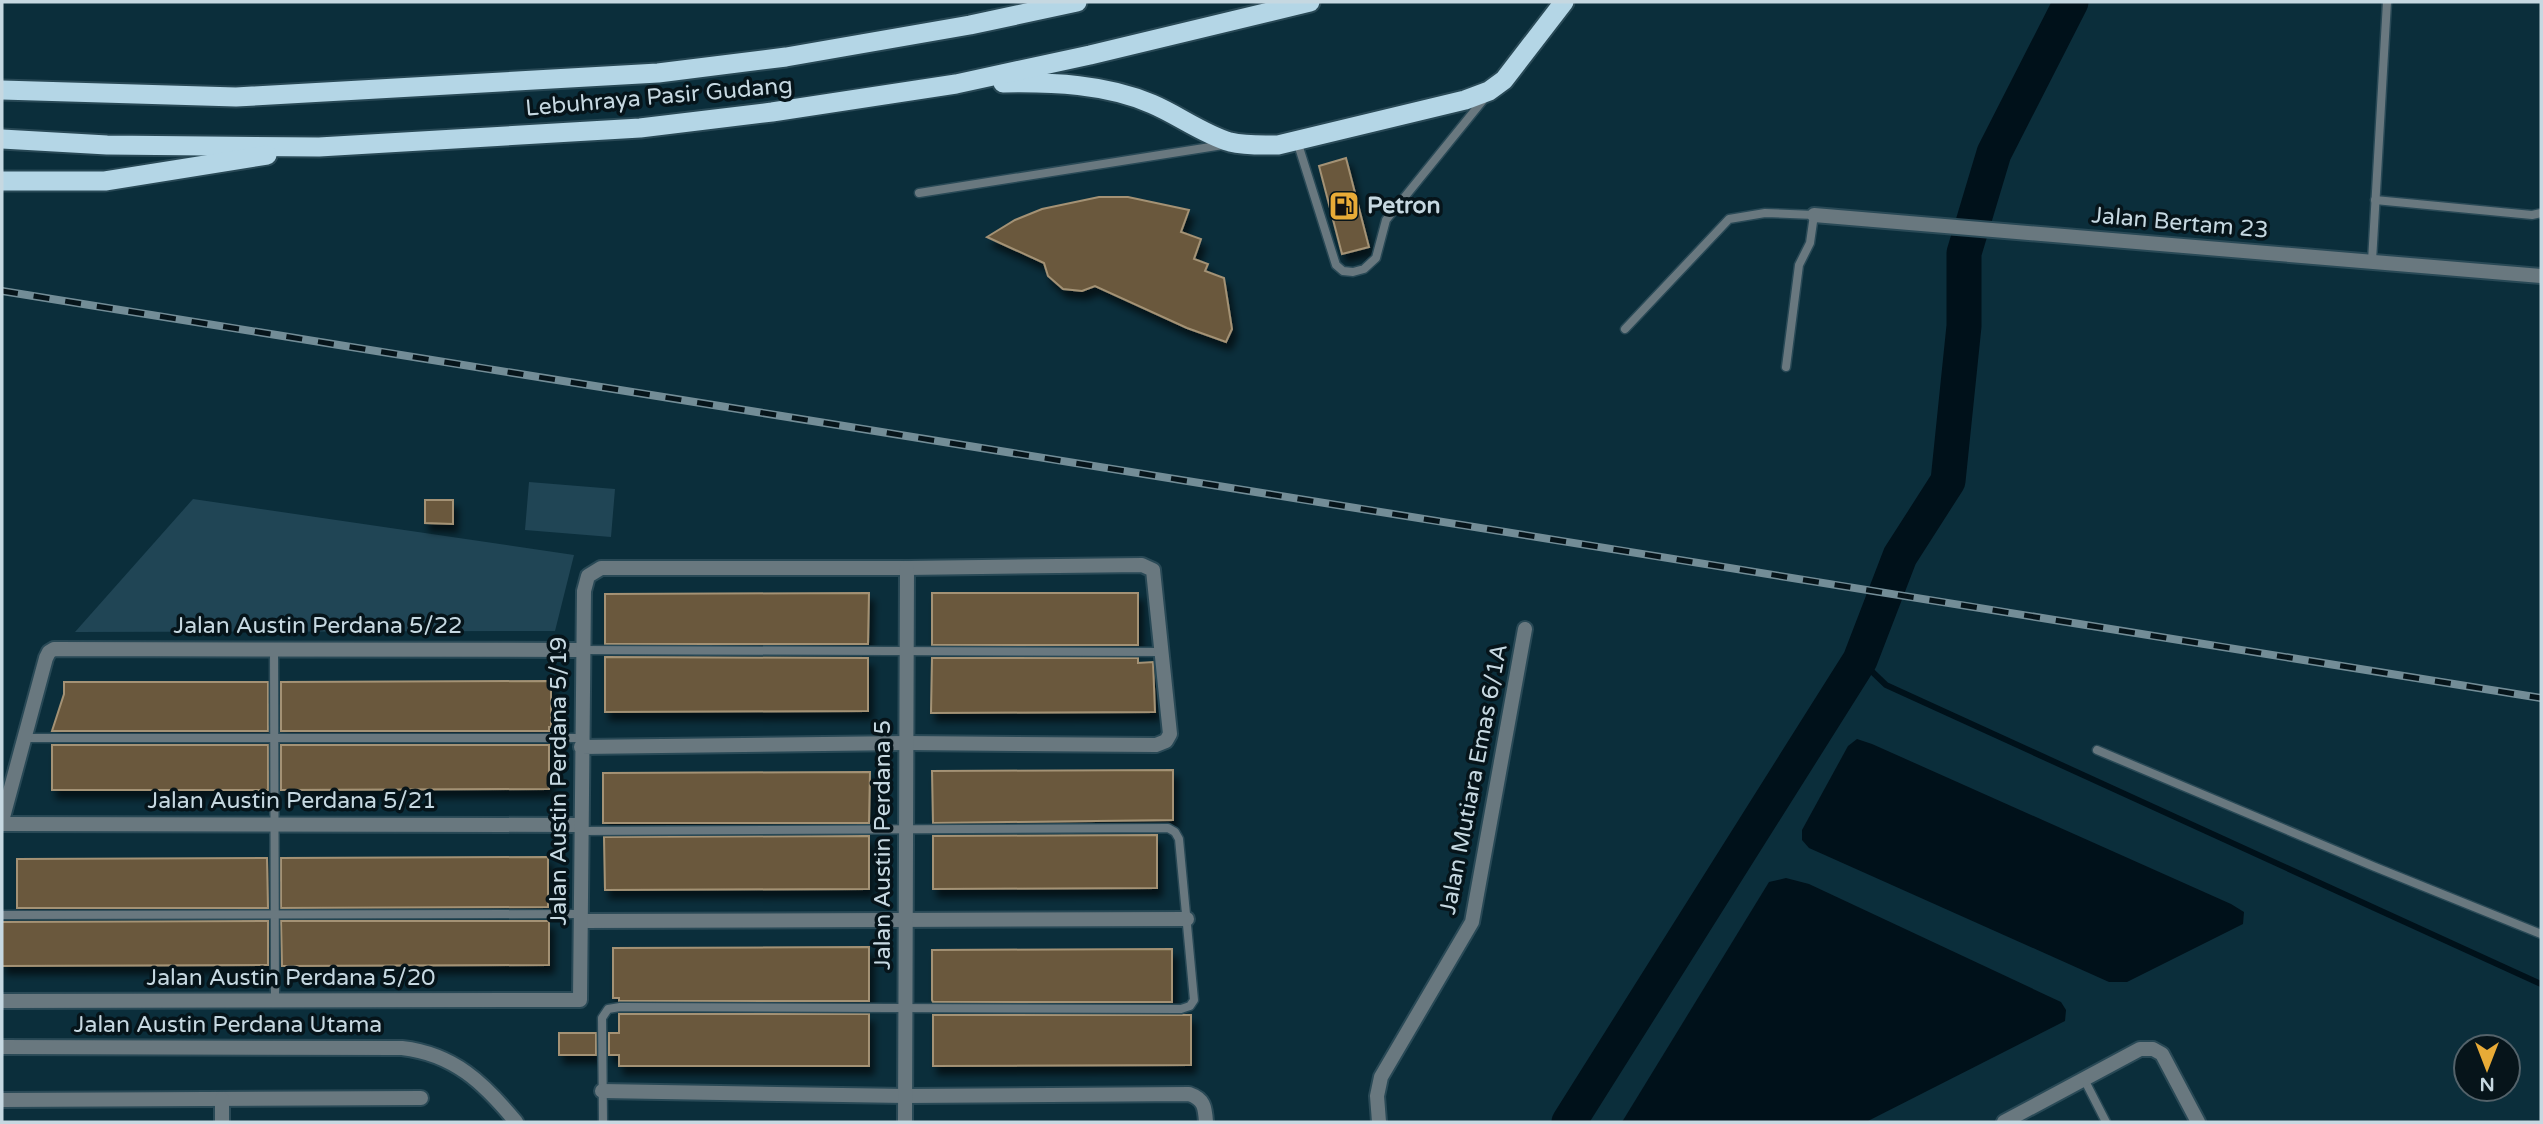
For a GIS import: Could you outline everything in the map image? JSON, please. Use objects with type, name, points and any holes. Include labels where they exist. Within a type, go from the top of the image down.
[{"type":"highway","name":"Lebuhraya Pasir Gudang","points":[[2,90],[236,97],[658,73],[786,57],[970,25],[1077,2]]},
{"type":"highway","name":"Lebuhraya Pasir Gudang","points":[[2,139],[107,145],[319,146],[640,128],[772,112],[956,84],[1310,2]]},
{"type":"highway","points":[[956,84],[1029,82],[1115,92],[1151,103],[1228,141],[1253,146],[1278,145],[1465,100],[1493,89],[1504,80],[1564,2]]},
{"type":"highway","points":[[2,181],[105,181],[319,146]]},
{"type":"street","name":"Jalan Bertam 23","points":[[1814,215],[2541,276]]},
{"type":"street","points":[[581,742],[1156,746],[1166,741],[1170,734],[1163,653],[1153,570],[1148,566],[907,568]]},
{"type":"street","name":"Jalan Austin Perdana 5/19","points":[[580,1000],[581,650],[583,591],[588,576],[601,568],[907,568]]},
{"type":"street","name":"Jalan Austin Perdana 5","points":[[905,1122],[907,568]]},
{"type":"street","name":"Jalan Mutiara Emas 6/1A","points":[[1379,1122],[1377,1096],[1381,1077],[1472,922],[1525,629]]},
{"type":"street","name":"Jalan Austin Perdana 5/22","points":[[25,738],[46,658],[54,649],[581,650]]},
{"type":"street","points":[[2,822],[25,738]]},
{"type":"street","name":"Jalan Austin Perdana 5/21","points":[[2,822],[581,828]]},
{"type":"street","points":[[581,917],[906,921],[1187,919]]},
{"type":"street","name":"Jalan Austin Perdana 5/20","points":[[2,1001],[580,1000]]},
{"type":"street","name":"Jalan Austin Perdana Utama","points":[[2,1047],[421,1050],[452,1062],[474,1078],[496,1098],[516,1122]]},
{"type":"street","points":[[2004,1122],[2085,1081],[2140,1049],[2153,1049],[2162,1054],[2198,1122]]},
{"type":"street","points":[[602,1091],[906,1096],[1189,1094],[1198,1097],[1205,1106],[1206,1122]]},
{"type":"street","points":[[2,1100],[421,1098]]},
{"type":"street","points":[[222,1099],[222,1122]]},
{"type":"lane","points":[[2372,261],[2387,2]]},
{"type":"lane","points":[[1297,140],[1335,265],[1343,271],[1353,272],[1364,269],[1376,258],[1387,220],[1493,89]]},
{"type":"lane","points":[[919,193],[1236,143]]},
{"type":"lane","points":[[2375,200],[2532,215],[2541,212]]},
{"type":"lane","points":[[1625,329],[1729,219],[1765,213],[1814,215],[1810,243],[1799,265],[1786,367]]},
{"type":"lane","points":[[274,648],[275,1000]]},
{"type":"lane","points":[[581,650],[1163,653]]},
{"type":"lane","points":[[25,738],[581,742]]},
{"type":"lane","points":[[2098,750],[2541,934]]},
{"type":"lane","points":[[581,828],[1167,828],[1175,832],[1180,839],[1194,1000],[1190,1006],[1181,1009],[608,1009],[602,1018],[604,1122]]},
{"type":"lane","points":[[2,915],[274,913],[581,917]]},
{"type":"lane","points":[[2085,1081],[2106,1122]]},
{"type":"shaded area","points":[[529,482],[615,489],[611,537],[525,530]]},
{"type":"shaded area","points":[[193,499],[574,555],[555,631],[75,632]]},
{"type":"shaded area","points":[[1857,739],[2231,904],[2244,912],[2243,924],[2127,982],[2109,982],[1809,848],[1802,840],[1802,830],[1848,746]]},
{"type":"shaded area","points":[[1786,878],[1809,884],[2061,1002],[2066,1010],[2065,1021],[1866,1122],[1622,1122],[1769,882]]},
{"type":"building","name":"Petron","points":[[1346,158],[1369,247],[1342,254],[1319,166]]},
{"type":"building","points":[[1099,197],[1128,197],[1189,210],[1181,232],[1201,239],[1194,259],[1208,264],[1205,271],[1224,278],[1232,329],[1226,342],[1187,328],[1095,286],[1082,291],[1063,289],[1048,276],[1044,263],[987,237],[1015,220],[1042,209]]},
{"type":"building","points":[[425,500],[453,500],[453,524],[425,523]]},
{"type":"building","points":[[869,593],[868,644],[605,644],[605,594]]},
{"type":"building","points":[[932,593],[1138,593],[1138,645],[932,645]]},
{"type":"building","points":[[605,657],[868,658],[868,711],[605,712]]},
{"type":"building","points":[[932,658],[1138,658],[1138,663],[1153,662],[1155,712],[931,713]]},
{"type":"building","points":[[551,681],[549,731],[281,731],[281,682]]},
{"type":"building","points":[[64,682],[268,682],[268,731],[52,731],[64,694]]},
{"type":"building","points":[[52,745],[268,745],[268,790],[52,790]]},
{"type":"building","points":[[281,745],[549,745],[549,789],[281,790]]},
{"type":"building","points":[[1173,770],[1173,820],[933,823],[932,771]]},
{"type":"building","points":[[870,772],[869,823],[603,823],[603,773]]},
{"type":"building","points":[[1157,835],[1157,888],[933,889],[933,836]]},
{"type":"building","points":[[869,836],[869,889],[605,890],[604,837]]},
{"type":"building","points":[[548,857],[548,907],[281,908],[281,858]]},
{"type":"building","points":[[267,858],[268,908],[17,908],[17,859]]},
{"type":"building","points":[[268,921],[268,965],[2,966],[2,922]]},
{"type":"building","points":[[281,921],[549,921],[549,965],[282,966]]},
{"type":"building","points":[[869,947],[869,1001],[619,1001],[619,998],[613,998],[613,948]]},
{"type":"building","points":[[1172,949],[1172,1002],[932,1000],[932,950]]},
{"type":"building","points":[[619,1014],[869,1014],[869,1066],[619,1066],[619,1055],[609,1055],[609,1033],[619,1033]]},
{"type":"building","points":[[933,1015],[1191,1015],[1191,1065],[933,1066]]},
{"type":"building","points":[[559,1033],[596,1033],[596,1055],[559,1055]]},
{"type":"waterway","points":[[1569,1122],[1860,660],[1900,556],[1948,481],[1964,326],[1964,253],[1994,153],[2071,2]]},
{"type":"waterway","points":[[1860,660],[1886,685],[2541,984]]},
{"type":"railway","points":[[2,291],[2541,698]]},
{"type":"place","name":"Petron","points":[[1344,206]]}]
